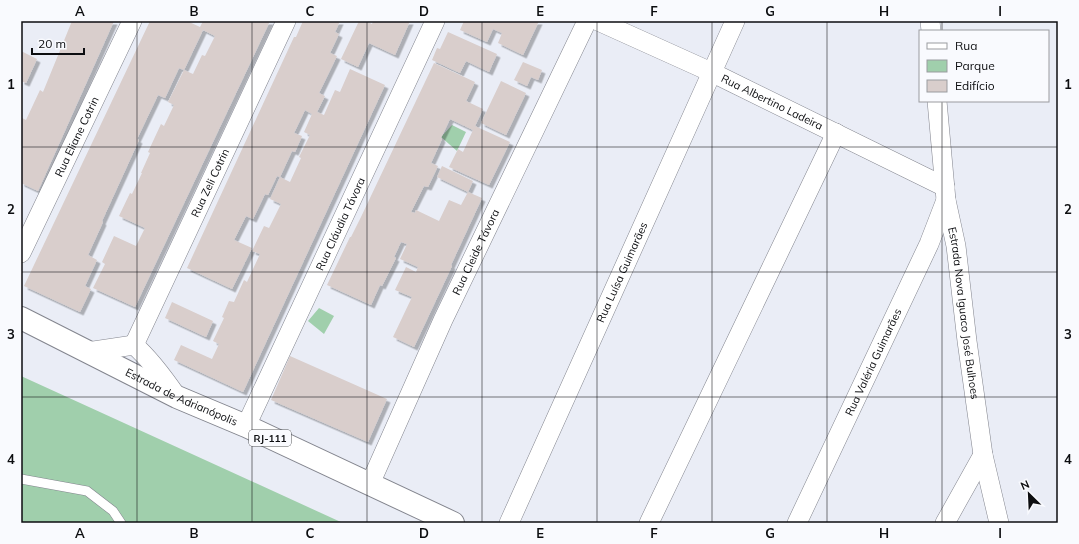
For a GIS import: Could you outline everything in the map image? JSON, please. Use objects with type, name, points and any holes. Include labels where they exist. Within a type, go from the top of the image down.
[{"type":"main road","name":"Estrada de Adrianópolis","points":[[21,318],[177,396],[246,426],[453,523]]},
{"type":"street","name":"Rua Eliane Cotrin","points":[[21,253],[132,21]]},
{"type":"street","name":"Rua Zeli Cotrin","points":[[134,345],[286,21]]},
{"type":"street","name":"Rua Cláudia Távora","points":[[246,426],[435,21]]},
{"type":"street","name":"Rua Cleide Távora","points":[[370,484],[443,320],[587,21]]},
{"type":"street","name":"Rua Albertino Ladeira","points":[[598,21],[711,72],[836,133],[945,194]]},
{"type":"street","name":"Rua Luísa Guimarães","points":[[509,523],[735,21]]},
{"type":"street","name":"Estrada Nova Iguaco José Bulhoes","points":[[937,102],[945,194],[956,246],[983,454],[999,523]]},
{"type":"street","points":[[649,523],[836,133]]},
{"type":"street","name":"Rua Valéria Guimarães","points":[[797,523],[929,244],[945,194]]},
{"type":"street","points":[[929,244],[956,246]]},
{"type":"street","points":[[87,352],[134,345],[143,353],[177,396]]},
{"type":"street","points":[[945,523],[983,454]]},
{"type":"lane","points":[[21,480],[87,491],[113,511],[121,523]]},
{"type":"green space","points":[[452,125],[466,132],[457,151],[441,137]]},
{"type":"green space","points":[[319,308],[334,316],[324,334],[308,321]]},
{"type":"green space","points":[[21,376],[343,523],[21,523]]},
{"type":"building","points":[[72,21],[114,21],[38,191],[21,183],[21,120],[22,118],[26,120],[40,90],[43,92]]},
{"type":"building","points":[[150,21],[187,21],[200,27],[203,21],[270,21],[135,307],[93,288],[105,264],[102,262],[114,236],[136,246],[145,228],[119,216],[142,173],[150,153],[148,152],[161,124],[164,126],[174,105],[168,102],[184,70],[179,68],[165,98],[158,95],[137,139],[139,140],[88,255],[97,260],[85,286],[91,289],[80,312],[24,286]],"holes":[[[203,30],[215,36],[205,56],[202,55],[193,74],[184,70]]]},
{"type":"building","points":[[303,21],[340,21],[335,32],[339,34],[330,53],[337,56],[319,93],[325,96],[317,112],[324,115],[335,90],[340,92],[350,69],[385,85],[243,392],[174,360],[181,345],[212,359],[219,344],[213,341],[224,318],[222,317],[229,301],[234,302],[244,280],[247,282],[260,254],[252,251],[264,226],[269,228],[281,204],[270,199],[280,177],[277,176],[268,195],[265,194],[253,219],[246,216],[234,240],[252,248],[232,289],[187,268],[294,37],[296,37]],"holes":[[[305,110],[312,114],[304,132],[310,135],[299,157],[301,158],[290,182],[280,177],[292,151],[295,152],[302,136],[294,133]]]},
{"type":"building","points":[[359,21],[366,21],[372,24],[373,21],[410,21],[395,55],[369,43],[358,67],[341,59]]},
{"type":"building","points":[[464,21],[539,21],[523,55],[498,43],[502,33],[493,29],[487,42],[460,30]]},
{"type":"building","points":[[448,32],[497,54],[489,72],[466,61],[460,73],[432,60],[437,48],[440,49]]},
{"type":"building","points":[[21,51],[37,59],[26,83],[21,81]]},
{"type":"building","points":[[523,62],[542,70],[538,80],[531,77],[527,86],[514,80]]},
{"type":"building","points":[[434,63],[475,82],[466,101],[483,109],[475,126],[510,142],[489,185],[449,167],[458,149],[463,152],[473,130],[450,119],[441,138],[442,139],[431,163],[438,166],[428,187],[424,186],[411,212],[415,213],[416,210],[439,221],[449,200],[461,205],[468,192],[482,198],[414,347],[393,337],[412,297],[395,290],[406,267],[416,272],[418,267],[400,259],[407,244],[401,242],[394,257],[396,258],[382,286],[380,285],[371,305],[327,285]]},
{"type":"building","points":[[501,81],[526,93],[506,135],[481,123]]},
{"type":"building","points":[[442,166],[473,181],[468,192],[437,177]]},
{"type":"building","points":[[172,302],[213,321],[206,337],[165,318]]},
{"type":"building","points":[[290,356],[387,399],[368,442],[271,400]]}]
